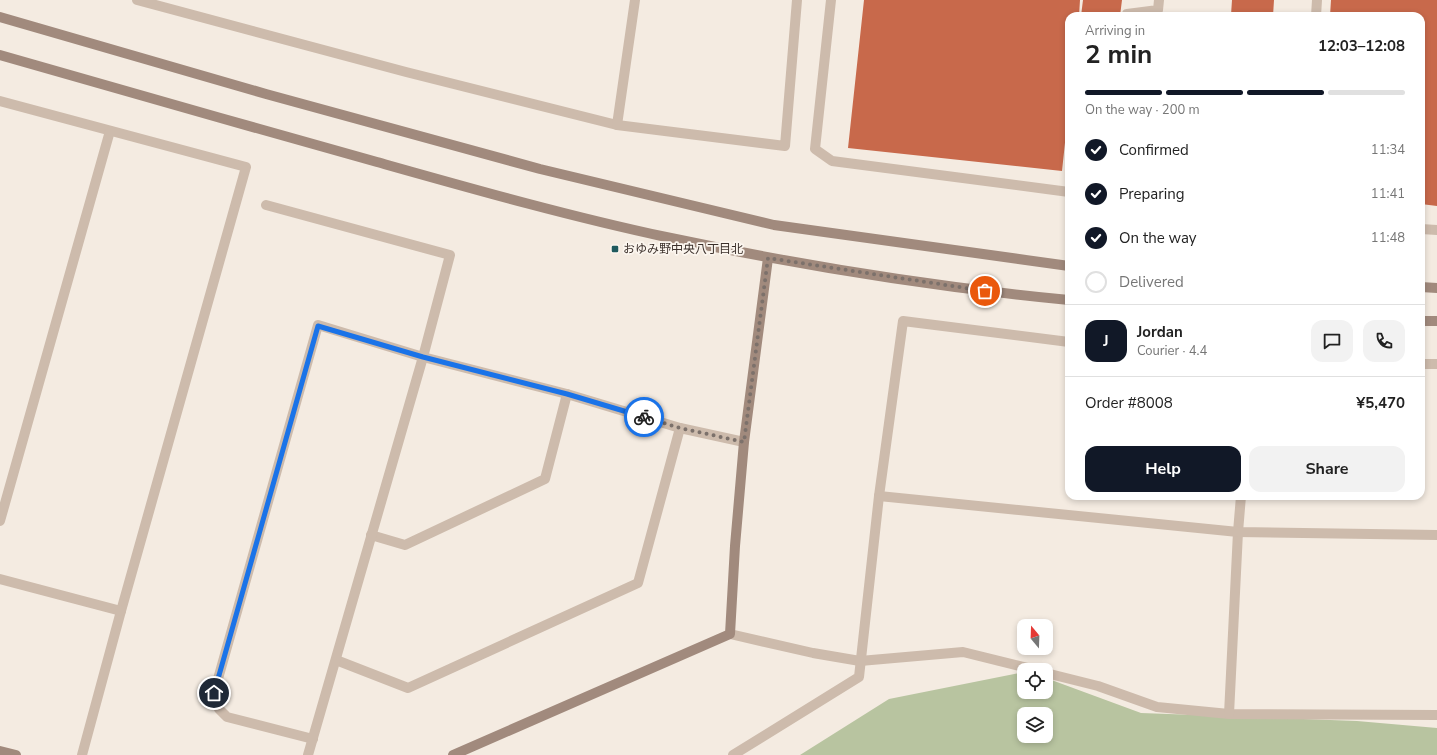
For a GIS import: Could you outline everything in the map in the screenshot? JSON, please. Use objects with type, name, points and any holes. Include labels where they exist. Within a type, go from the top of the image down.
[{"type":"street","points":[[136,0],[406,72],[617,125],[784,146],[798,0]]},
{"type":"street","points":[[617,125],[635,0]]},
{"type":"street","points":[[831,0],[816,149],[832,161],[1065,191]]},
{"type":"street","points":[[1142,12],[1158,10],[1159,0]]},
{"type":"street","points":[[1316,12],[1317,0]]},
{"type":"street","points":[[0,17],[266,94],[540,169],[774,225],[1065,265]]},
{"type":"street","points":[[0,55],[506,198],[663,236],[768,258],[992,292],[1065,300]]},
{"type":"street","points":[[0,101],[246,167],[82,755]]},
{"type":"street","points":[[0,521],[110,131]]},
{"type":"street","points":[[266,205],[450,255],[423,357],[308,755]]},
{"type":"street","points":[[1425,229],[1437,230]]},
{"type":"street","points":[[730,634],[735,546],[744,442],[768,258]]},
{"type":"street","points":[[1425,287],[1437,288]]},
{"type":"street","points":[[733,755],[859,677],[879,496],[903,321],[1065,341]]},
{"type":"street","points":[[1425,321],[1437,321]]},
{"type":"street","points":[[313,739],[227,717],[219,709],[214,693],[318,326],[423,357],[567,394],[680,428],[744,442]]},
{"type":"street","points":[[1425,364],[1437,364]]},
{"type":"street","points":[[371,535],[405,545],[545,479],[567,394]]},
{"type":"street","points":[[336,660],[408,688],[638,583],[680,428]]},
{"type":"street","points":[[879,496],[1238,532],[1437,535]]},
{"type":"street","points":[[1229,714],[1238,532],[1242,500]]},
{"type":"street","points":[[0,579],[121,611]]},
{"type":"street","points":[[453,755],[730,634],[813,653],[860,661],[963,652],[1017,665]]},
{"type":"street","points":[[1053,675],[1098,686],[1157,707],[1229,714],[1437,715]]},
{"type":"street","points":[[3,753],[16,755]]},
{"type":"green space","points":[[1017,673],[1017,699],[1053,699],[1053,681],[1141,713],[1357,721],[1437,728],[1437,755],[800,755],[889,699]]},
{"type":"building","points":[[864,0],[1080,0],[1079,12],[1065,12],[1065,143],[1062,171],[848,148]]},
{"type":"building","points":[[1083,0],[1122,0],[1120,12],[1082,12]]},
{"type":"building","points":[[1232,0],[1274,0],[1273,12],[1231,12]]},
{"type":"building","points":[[1331,0],[1437,0],[1437,206],[1425,204],[1425,12],[1330,12]]},
{"type":"way so far","points":[[644,417],[680,428],[744,442],[768,258],[898,279],[985,291]]},
{"type":"place","name":"おゆみ野中央八丁目北","points":[[615,249]]},
{"type":"route","points":[[214,693],[318,326],[423,357],[567,394],[644,417]]}]
